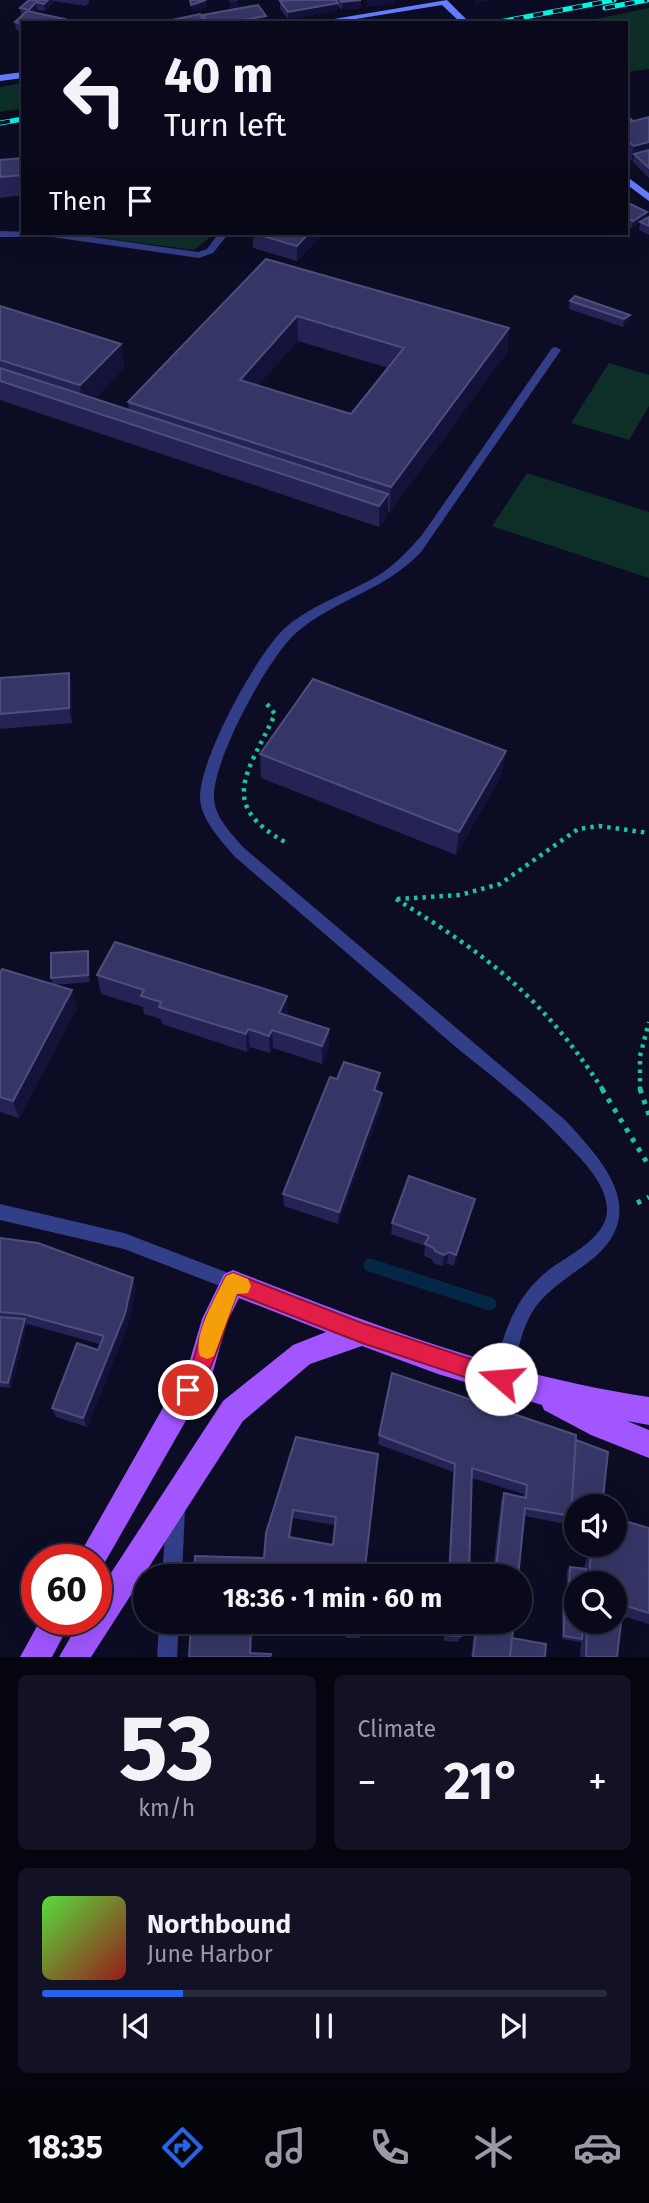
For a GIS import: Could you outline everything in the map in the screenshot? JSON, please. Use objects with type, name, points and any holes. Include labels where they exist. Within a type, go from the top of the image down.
[{"type":"main road","points":[[100,1544],[202,1365],[215,1319],[233,1283],[362,1333],[534,1390],[649,1411]]},
{"type":"main road","points":[[74,1657],[233,1411],[302,1354],[362,1333]]},
{"type":"main road","points":[[534,1390],[601,1425],[648,1444]]},
{"type":"main road","points":[[35,1657],[48,1635]]},
{"type":"street","points":[[328,21],[446,4],[464,21]]},
{"type":"street","points":[[0,78],[21,75]]},
{"type":"street","points":[[629,184],[649,198]]},
{"type":"street","points":[[0,234],[21,234]]},
{"type":"street","points":[[59,235],[199,255],[210,251],[222,235]]},
{"type":"street","points":[[501,1379],[514,1336],[529,1300],[560,1271],[603,1240],[614,1223],[615,1196],[604,1175],[559,1125],[239,852],[216,823],[207,799],[208,781],[251,681],[290,631],[327,606],[383,578],[407,561],[426,538],[556,351]]},
{"type":"street","points":[[0,1212],[124,1241],[233,1283]]},
{"type":"street","points":[[173,1564],[176,1499]]},
{"type":"street","points":[[167,1657],[168,1634]]},
{"type":"path","points":[[251,681],[275,714],[241,789],[242,802],[265,831],[287,843]]},
{"type":"path","points":[[649,833],[599,826],[578,829],[500,884],[460,895],[396,899],[512,979],[556,1026],[615,1110],[649,1166]]},
{"type":"path","points":[[649,1022],[640,1041],[638,1063],[645,1108],[649,1115]]},
{"type":"green space","points":[[649,8],[649,69],[628,72],[628,21],[586,21]]},
{"type":"green space","points":[[21,83],[21,108],[0,112],[0,87]]},
{"type":"green space","points":[[80,235],[213,235],[194,250]]},
{"type":"green space","points":[[609,363],[649,375],[649,406],[629,440],[571,423]]},
{"type":"green space","points":[[527,473],[649,512],[649,578],[492,526]]},
{"type":"building","points":[[29,0],[48,0],[44,4],[36,2],[29,10],[20,8]]},
{"type":"building","points":[[190,0],[206,0],[191,5]]},
{"type":"building","points":[[336,0],[338,3],[288,12],[280,1]]},
{"type":"building","points":[[258,5],[266,16],[237,21],[208,21],[203,15]]},
{"type":"building","points":[[27,11],[65,19],[63,21],[15,22]]},
{"type":"building","points":[[200,14],[205,21],[173,21]]},
{"type":"building","points":[[649,117],[649,142],[634,146],[628,142],[628,122]]},
{"type":"building","points":[[649,150],[649,168],[634,154]]},
{"type":"building","points":[[21,158],[21,175],[0,177],[0,160]]},
{"type":"building","points":[[628,203],[647,212],[633,221],[628,218]]},
{"type":"building","points":[[649,217],[649,226],[640,222]]},
{"type":"building","points":[[260,235],[307,235],[297,246]]},
{"type":"building","points":[[266,259],[509,328],[391,487],[128,402]],"holes":[[[297,316],[404,348],[351,414],[240,380]]]},
{"type":"building","points":[[575,296],[630,315],[624,319],[570,301]]},
{"type":"building","points":[[0,306],[121,344],[80,385],[0,360]]},
{"type":"building","points":[[0,368],[388,494],[379,506],[0,381]]},
{"type":"building","points":[[69,673],[69,708],[0,714],[0,678]]},
{"type":"building","points":[[313,679],[506,751],[459,832],[260,754]]},
{"type":"building","points":[[115,942],[287,996],[279,1013],[329,1029],[322,1046],[272,1030],[269,1036],[248,1029],[246,1034],[159,1007],[161,1002],[141,996],[144,990],[97,975]]},
{"type":"building","points":[[88,951],[88,975],[51,978],[51,953]]},
{"type":"building","points":[[2,969],[72,990],[13,1101],[0,1097]]},
{"type":"building","points":[[344,1062],[380,1073],[374,1090],[382,1093],[339,1212],[283,1194],[330,1077],[337,1079]]},
{"type":"building","points":[[409,1176],[475,1199],[456,1255],[449,1252],[444,1255],[435,1251],[425,1244],[429,1236],[392,1223]]},
{"type":"building","points":[[0,1238],[38,1243],[133,1278],[125,1314],[83,1418],[52,1408],[77,1343],[98,1350],[104,1336],[23,1314],[0,1312]]},
{"type":"building","points":[[0,1317],[25,1319],[8,1383],[0,1382]]},
{"type":"building","points":[[392,1373],[576,1435],[572,1494],[564,1494],[564,1515],[525,1508],[519,1564],[496,1564],[504,1493],[526,1498],[527,1485],[472,1468],[469,1564],[450,1564],[455,1464],[379,1435]]},
{"type":"building","points":[[296,1437],[378,1454],[365,1564],[195,1564],[195,1556],[264,1558],[266,1533]],"holes":[[[293,1510],[336,1517],[333,1545],[289,1537]]]},
{"type":"building","points":[[576,1440],[608,1452],[603,1494],[572,1494]]},
{"type":"building","points":[[627,1522],[649,1528],[649,1613],[627,1606],[627,1571],[590,1571],[591,1557],[627,1557]]},
{"type":"building","points":[[570,1567],[586,1569],[586,1571],[570,1571]]},
{"type":"building","points":[[190,1634],[251,1634],[250,1653],[271,1654],[270,1657],[189,1657]]},
{"type":"building","points":[[476,1634],[513,1634],[510,1657],[473,1657]]},
{"type":"building","points":[[564,1634],[582,1634],[582,1639]]},
{"type":"building","points":[[587,1634],[620,1634],[617,1657],[586,1657]]},
{"type":"building","points":[[512,1638],[546,1644],[545,1657],[510,1657]]},
{"type":"waterway","points":[[370,1265],[490,1304]]},
{"type":"railway","points":[[504,21],[614,0]]},
{"type":"railway","points":[[605,8],[647,0]]},
{"type":"railway","points":[[0,123],[21,119]]},
{"type":"slow traffic","points":[[207,1348],[215,1319],[233,1283],[242,1286]]},
{"type":"route","points":[[188,1390],[202,1365],[215,1319],[233,1283],[362,1333],[501,1379]]}]
